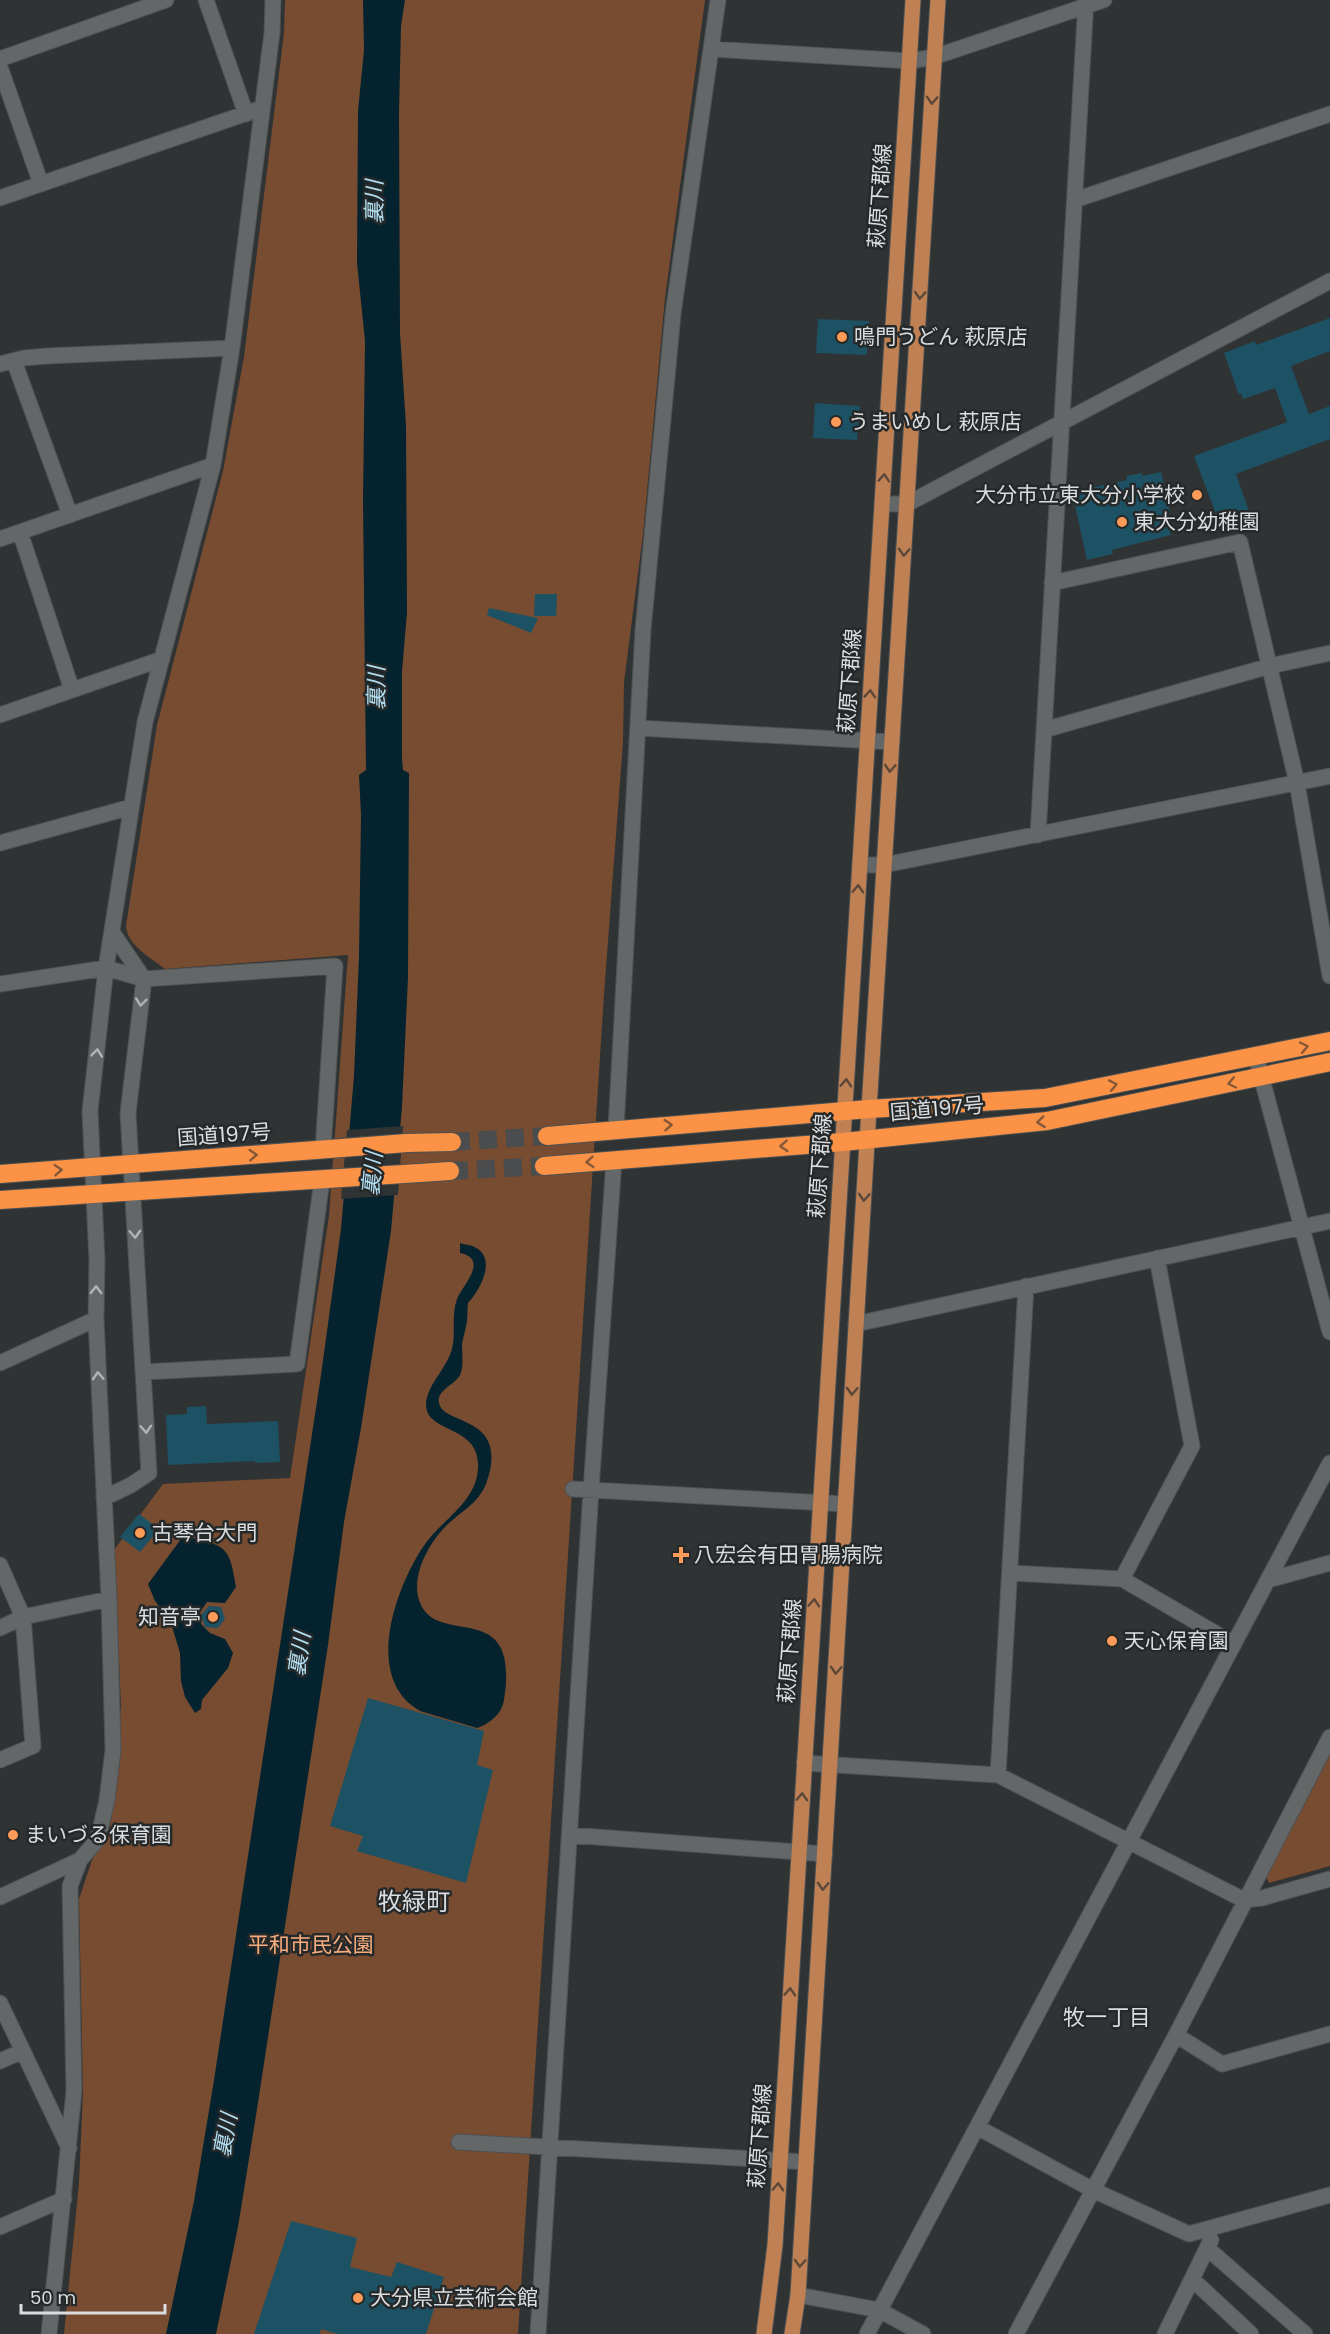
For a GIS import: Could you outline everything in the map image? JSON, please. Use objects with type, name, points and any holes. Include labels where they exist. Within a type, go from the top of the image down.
[{"type":"highway","name":"国道197号","points":[[547,1136],[869,1109],[1044,1098],[1330,1041]]},
{"type":"highway","name":"国道197号","points":[[544,1166],[843,1142],[1047,1121],[1330,1062]]},
{"type":"highway","name":"国道197号","points":[[0,1174],[407,1143],[452,1142]]},
{"type":"highway","points":[[0,1200],[450,1171]]},
{"type":"main road","name":"萩原下郡線","points":[[764,2334],[775,2245],[913,0]]},
{"type":"main road","points":[[792,2334],[798,2295],[938,0]]},
{"type":"street","points":[[0,59],[166,0]]},
{"type":"street","points":[[206,0],[246,114]]},
{"type":"street","points":[[49,2334],[74,2091],[70,1886],[80,1860],[98,1839],[107,1800],[113,1750],[90,1111],[106,968],[145,722],[213,465],[232,348],[273,33],[273,0]]},
{"type":"street","points":[[616,1129],[643,630],[673,314],[718,0]]},
{"type":"street","points":[[712,49],[910,61],[934,57],[1086,3],[1104,0]]},
{"type":"street","points":[[1038,835],[1086,3]]},
{"type":"street","points":[[0,67],[41,184]]},
{"type":"street","points":[[0,198],[262,108]]},
{"type":"street","points":[[1075,200],[1330,114]]},
{"type":"street","points":[[882,504],[907,504],[1330,282]]},
{"type":"street","points":[[70,515],[7,363],[47,356],[232,348]]},
{"type":"street","points":[[0,539],[213,465]]},
{"type":"street","points":[[20,532],[72,690]]},
{"type":"street","points":[[1052,583],[1240,542],[1297,783],[1330,976]]},
{"type":"street","points":[[1044,730],[1270,666],[1330,652]]},
{"type":"street","points":[[0,715],[162,659]]},
{"type":"street","points":[[638,728],[892,742]]},
{"type":"street","points":[[860,865],[884,866],[1330,776]]},
{"type":"street","points":[[0,843],[131,807]]},
{"type":"street","points":[[104,1498],[131,1485],[148,1473],[128,1113],[144,979],[112,932]]},
{"type":"street","points":[[0,984],[106,968],[144,979],[335,966],[323,1150]]},
{"type":"street","points":[[1256,1057],[1330,1332]]},
{"type":"street","points":[[538,2334],[614,1160]]},
{"type":"street","points":[[143,1372],[297,1364],[331,1179]]},
{"type":"street","points":[[856,1324],[1330,1221]]},
{"type":"street","points":[[1122,1579],[1192,1446],[1157,1258]]},
{"type":"street","points":[[998,1775],[1026,1286]]},
{"type":"street","points":[[0,1363],[96,1319]]},
{"type":"street","points":[[867,2334],[1330,1463]]},
{"type":"street","points":[[573,1489],[845,1504]]},
{"type":"street","points":[[1268,1580],[1330,1563]]},
{"type":"street","points":[[0,1566],[23,1617],[33,1746],[0,1760]]},
{"type":"street","points":[[1010,1573],[1122,1579],[1234,1644]]},
{"type":"street","points":[[0,1628],[23,1617],[109,1599]]},
{"type":"street","points":[[1016,2334],[1176,2035],[1330,1737]]},
{"type":"street","points":[[804,1763],[998,1775],[1244,1900],[1262,1898],[1330,1880]]},
{"type":"street","points":[[570,1835],[825,1854]]},
{"type":"street","points":[[0,1897],[80,1860]]},
{"type":"street","points":[[0,2003],[69,2148]]},
{"type":"street","points":[[1176,2035],[1222,2064],[1330,2034]]},
{"type":"street","points":[[0,2061],[23,2051]]},
{"type":"street","points":[[977,2127],[1093,2190],[1189,2234],[1330,2195]]},
{"type":"street","points":[[459,2142],[806,2162]]},
{"type":"street","points":[[0,2227],[64,2199]]},
{"type":"street","points":[[1165,2334],[1218,2226]]},
{"type":"street","points":[[1207,2248],[1305,2334]]},
{"type":"street","points":[[1192,2279],[1251,2334]]},
{"type":"street","points":[[798,2295],[879,2310],[923,2334]]},
{"type":"green space","name":"平和市民公園","points":[[285,0],[705,0],[665,298],[643,534],[624,682],[623,742],[604,994],[518,2334],[64,2334],[79,2183],[83,2092],[79,1899],[92,1860],[110,1831],[121,1706],[114,1550],[163,1484],[290,1478],[329,1216],[348,955],[165,969],[135,945],[127,933],[126,926],[157,725],[223,471],[244,357],[284,33]]},
{"type":"green space","points":[[1330,1750],[1330,1866],[1269,1883],[1265,1874]]},
{"type":"water","name":"裏川","points":[[363,0],[405,0],[401,26],[399,112],[400,333],[406,426],[407,613],[402,671],[402,759],[403,770],[409,773],[408,977],[402,1107],[391,1231],[344,1522],[328,1645],[238,2227],[216,2334],[166,2334],[194,2201],[214,2080],[321,1375],[341,1229],[354,1076],[359,956],[361,815],[359,775],[366,770],[363,501],[365,341],[357,263],[358,111],[364,50]]},
{"type":"water","points":[[460,1243],[478,1249],[486,1261],[486,1269],[481,1284],[468,1303],[460,1375],[440,1395],[439,1403],[443,1410],[483,1434],[490,1445],[491,1461],[483,1491],[433,1541],[423,1560],[417,1580],[417,1590],[419,1600],[428,1615],[441,1622],[474,1629],[489,1635],[500,1646],[506,1667],[503,1705],[494,1718],[477,1728],[420,1711],[403,1696],[392,1678],[389,1656],[390,1633],[395,1609],[412,1565],[429,1538],[468,1496],[477,1476],[478,1458],[472,1445],[463,1437],[432,1419],[427,1410],[429,1391],[447,1362],[452,1349],[457,1299],[474,1267],[469,1256],[460,1253]]},
{"type":"water","points":[[192,1538],[214,1544],[226,1552],[232,1566],[236,1587],[225,1603],[207,1602],[200,1612],[201,1624],[210,1633],[225,1639],[233,1653],[228,1668],[202,1700],[201,1709],[195,1713],[185,1697],[181,1681],[180,1653],[170,1620],[155,1601],[148,1584],[181,1539]]},
{"type":"pier","points":[[403,1126],[398,1195],[341,1199],[347,1130]]},
{"type":"building","points":[[1330,318],[1330,351],[1291,366],[1309,414],[1330,406],[1330,439],[1236,474],[1249,511],[1219,522],[1194,456],[1287,422],[1275,388],[1243,399],[1241,393],[1239,395],[1224,353],[1255,341],[1256,345]]},
{"type":"building","name":"鳴門うどん 萩原店","points":[[818,319],[869,321],[867,355],[816,353]]},
{"type":"building","name":"うまいめし 萩原店","points":[[815,403],[860,406],[857,440],[813,438]]},
{"type":"building","name":"東大分幼稚園","points":[[1161,472],[1170,512],[1165,513],[1171,535],[1112,550],[1113,554],[1087,560],[1072,492],[1127,480],[1126,476],[1142,473],[1142,476]]},
{"type":"building","points":[[535,594],[557,594],[556,616],[534,616]]},
{"type":"building","points":[[489,608],[538,618],[531,633],[487,615]]},
{"type":"building","points":[[206,1406],[207,1424],[278,1421],[280,1462],[168,1465],[166,1415],[187,1414],[187,1407]]},
{"type":"building","name":"古琴台大門","points":[[139,1514],[159,1529],[140,1552],[120,1537]]},
{"type":"building","name":"知音亭","points":[[209,1606],[221,1607],[225,1619],[218,1628],[205,1627],[201,1615]]},
{"type":"building","points":[[368,1698],[484,1731],[477,1765],[493,1770],[466,1883],[357,1851],[363,1836],[330,1826]]},
{"type":"building","points":[[291,2221],[357,2238],[350,2267],[391,2277],[397,2262],[444,2277],[426,2334],[337,2334],[321,2329],[320,2334],[254,2334]]},
{"type":"tunnel","points":[[452,1142],[547,1136]]},
{"type":"tunnel","points":[[450,1171],[544,1166]]},
{"type":"place","name":"鳴門うどん 萩原店","points":[[842,337]]},
{"type":"place","name":"うまいめし 萩原店","points":[[836,422]]},
{"type":"place","name":"大分市立東大分小学校","points":[[1197,495]]},
{"type":"place","name":"東大分幼稚園","points":[[1122,522]]},
{"type":"place","name":"古琴台大門","points":[[140,1533]]},
{"type":"place","name":"八宏会有田胃腸病院","points":[[681,1555]]},
{"type":"place","name":"知音亭","points":[[213,1617]]},
{"type":"place","name":"天心保育園","points":[[1112,1641]]},
{"type":"place","name":"まいづる保育園","points":[[13,1835]]},
{"type":"place","name":"大分県立芸術会館","points":[[358,2298]]},
{"type":"district","name":"牧緑町","points":[[414,1902]]},
{"type":"district","name":"牧一丁目","points":[[1107,2017]]}]
